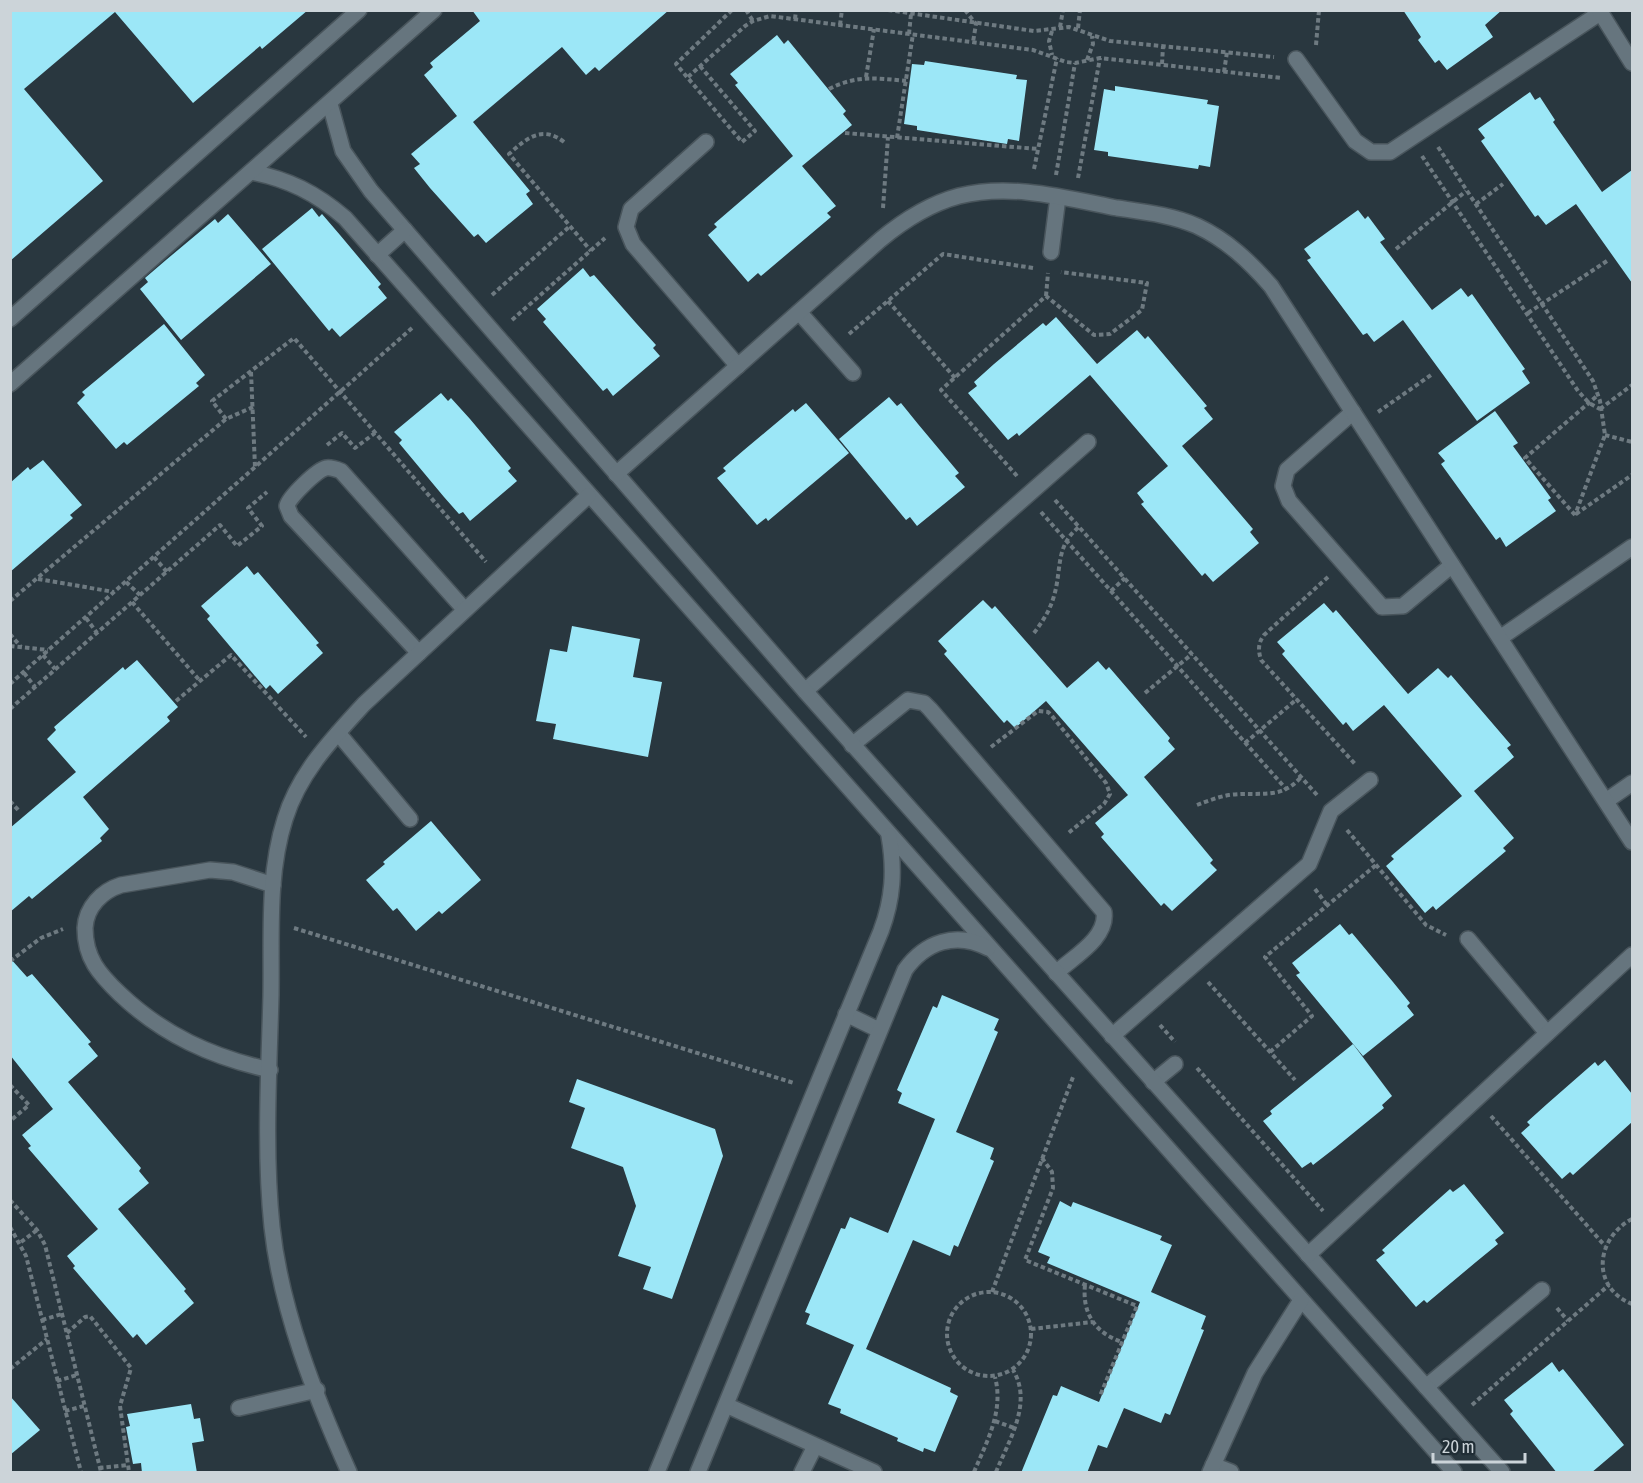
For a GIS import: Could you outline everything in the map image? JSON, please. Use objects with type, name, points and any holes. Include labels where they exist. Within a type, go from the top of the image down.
[{"type":"street","points":[[10,319],[359,10]]},
{"type":"street","points":[[10,384],[434,10]]},
{"type":"street","points":[[1296,59],[1362,148],[1371,152],[1390,152],[1412,140],[1599,12],[1632,63]]},
{"type":"street","points":[[330,104],[340,143],[355,172],[804,692],[1502,1473]]},
{"type":"street","points":[[706,142],[638,202],[627,218],[628,236],[738,366]]},
{"type":"street","points":[[251,172],[288,181],[326,202],[345,218],[588,496],[1454,1473]]},
{"type":"street","points":[[616,474],[880,240],[898,225],[938,202],[983,192],[1030,193],[1165,216],[1196,226],[1224,241],[1250,262],[1271,286],[1632,842]]},
{"type":"street","points":[[1051,252],[1055,197]]},
{"type":"street","points":[[377,255],[405,230]]},
{"type":"street","points":[[799,312],[853,373]]},
{"type":"street","points":[[1357,418],[1292,463],[1284,478],[1289,501],[1377,603],[1390,608],[1410,602],[1452,565]]},
{"type":"street","points":[[804,692],[1088,442]]},
{"type":"street","points":[[419,653],[291,516],[287,506],[291,497],[320,471],[327,468],[341,471],[465,610]]},
{"type":"street","points":[[349,1473],[286,1305],[273,1236],[269,1186],[273,885],[277,851],[285,818],[298,787],[320,753],[338,733],[419,653],[588,496]]},
{"type":"street","points":[[1500,638],[1632,547]]},
{"type":"street","points":[[852,745],[901,703],[917,700],[924,703],[1099,905],[1105,921],[1098,936],[1056,973]]},
{"type":"street","points":[[338,733],[410,819]]},
{"type":"street","points":[[1112,1036],[1309,864],[1321,840],[1325,819],[1331,810],[1370,780]]},
{"type":"street","points":[[1606,801],[1632,783]]},
{"type":"street","points":[[657,1473],[888,913],[893,874],[890,836]]},
{"type":"street","points":[[270,1070],[210,1053],[154,1023],[130,1003],[93,965],[86,945],[86,924],[93,904],[110,888],[121,885],[221,870],[273,885]]},
{"type":"street","points":[[1468,939],[1547,1033]]},
{"type":"street","points":[[698,1473],[905,970],[922,951],[933,945],[956,940],[979,943],[992,951]]},
{"type":"street","points":[[1308,1255],[1632,955]]},
{"type":"street","points":[[846,1014],[879,1030]]},
{"type":"street","points":[[1153,1082],[1174,1064]]},
{"type":"street","points":[[1426,1387],[1542,1290]]},
{"type":"street","points":[[1231,1473],[1212,1469],[1255,1373],[1301,1300]]},
{"type":"street","points":[[239,1408],[316,1390]]},
{"type":"street","points":[[726,1405],[874,1473]]},
{"type":"street","points":[[802,1473],[815,1446]]},
{"type":"path","points":[[700,66],[755,131],[742,142],[676,63],[732,10]]},
{"type":"path","points":[[746,10],[753,21]]},
{"type":"path","points":[[795,19],[796,10]]},
{"type":"path","points":[[840,25],[842,10]]},
{"type":"path","points":[[888,10],[1034,31],[1052,31],[1060,27],[1078,28],[1092,36],[1110,41],[1296,59]]},
{"type":"path","points":[[965,10],[976,24],[973,42]]},
{"type":"path","points":[[1060,27],[1063,10]]},
{"type":"path","points":[[1078,28],[1080,10]]},
{"type":"path","points":[[897,138],[911,34],[908,13]]},
{"type":"path","points":[[688,77],[753,21],[770,16],[973,42],[1052,55],[1075,63],[1100,58],[1313,82]]},
{"type":"path","points":[[866,77],[874,29]]},
{"type":"path","points":[[1052,31],[1049,41],[1052,55]]},
{"type":"path","points":[[1087,60],[1093,44],[1092,36]]},
{"type":"path","points":[[1162,64],[1163,46]]},
{"type":"path","points":[[1224,72],[1227,52]]},
{"type":"path","points":[[1030,193],[1057,58]]},
{"type":"path","points":[[1074,200],[1100,58]]},
{"type":"path","points":[[1055,197],[1075,63]]},
{"type":"path","points":[[829,89],[854,78],[906,81]]},
{"type":"path","points":[[1426,130],[1593,381],[1598,395],[1605,435],[1575,515]]},
{"type":"path","points":[[845,133],[1038,150]]},
{"type":"path","points":[[564,142],[556,136],[538,134],[530,136],[509,154],[591,251]]},
{"type":"path","points":[[880,240],[888,137]]},
{"type":"path","points":[[1412,140],[1589,404],[1600,409]]},
{"type":"path","points":[[1476,204],[1503,184]]},
{"type":"path","points":[[1396,249],[1466,190]]},
{"type":"path","points":[[495,335],[627,218]]},
{"type":"path","points":[[475,311],[570,226]]},
{"type":"path","points":[[832,349],[943,254],[1037,268]]},
{"type":"path","points":[[1528,313],[1606,261]]},
{"type":"path","points":[[1048,270],[1147,283],[1142,310],[1110,333],[1094,335],[1046,296],[941,390],[1033,491],[1066,540],[1287,790]]},
{"type":"path","points":[[888,302],[955,378]]},
{"type":"path","points":[[10,684],[428,313]]},
{"type":"path","points":[[226,419],[212,401],[294,338],[500,578]]},
{"type":"path","points":[[251,372],[255,467]]},
{"type":"path","points":[[1357,418],[1431,375]]},
{"type":"path","points":[[1600,409],[1632,385]]},
{"type":"path","points":[[1575,515],[1525,458],[1598,395]]},
{"type":"path","points":[[10,601],[226,419],[253,406]]},
{"type":"path","points":[[318,452],[342,433],[355,448],[375,433]]},
{"type":"path","points":[[1605,435],[1632,442]]},
{"type":"path","points":[[1575,515],[1632,475]]},
{"type":"path","points":[[10,709],[220,525],[237,546],[262,526],[248,508],[276,486]]},
{"type":"path","points":[[1033,491],[1079,527],[1331,810],[1426,925],[1439,933],[1468,939]]},
{"type":"path","points":[[1034,633],[1050,608],[1055,594],[1059,560],[1066,540],[1079,527]]},
{"type":"path","points":[[154,557],[167,572]]},
{"type":"path","points":[[1343,564],[1260,640],[1258,647],[1261,660],[1370,780]]},
{"type":"path","points":[[1111,591],[1125,578]]},
{"type":"path","points":[[38,579],[115,592]]},
{"type":"path","points":[[126,582],[140,595]]},
{"type":"path","points":[[132,602],[200,681]]},
{"type":"path","points":[[86,618],[97,633]]},
{"type":"path","points":[[10,634],[21,647]]},
{"type":"path","points":[[10,646],[49,650]]},
{"type":"path","points":[[1145,693],[1192,654]]},
{"type":"path","points":[[44,656],[56,669]]},
{"type":"path","points":[[176,701],[231,656],[320,753]]},
{"type":"path","points":[[24,673],[35,687]]},
{"type":"path","points":[[1245,743],[1297,699]]},
{"type":"path","points":[[974,761],[1033,714],[1043,711],[1052,716],[1106,783],[1110,794],[1104,804],[1050,848]]},
{"type":"path","points":[[1197,805],[1230,795],[1277,794],[1287,790],[1301,777]]},
{"type":"path","points":[[10,801],[20,812]]},
{"type":"path","points":[[1270,1052],[1312,1016],[1265,957],[1376,865]]},
{"type":"path","points":[[272,921],[814,1090]]},
{"type":"path","points":[[10,961],[48,934],[86,924]]},
{"type":"path","points":[[1193,965],[1295,1080]]},
{"type":"path","points":[[1145,1007],[1179,1046]]},
{"type":"path","points":[[992,1292],[1083,1053]]},
{"type":"path","points":[[1193,1063],[1337,1227]]},
{"type":"path","points":[[10,1085],[29,1105],[10,1121]]},
{"type":"path","points":[[1476,1099],[1605,1246]]},
{"type":"path","points":[[1042,1158],[1052,1172],[1053,1188],[1025,1260],[1137,1306],[1100,1396]]},
{"type":"path","points":[[10,1200],[37,1230],[45,1245],[100,1470],[128,1464]]},
{"type":"path","points":[[1632,1219],[1612,1234],[1605,1246],[1604,1273],[1618,1296],[1632,1304]]},
{"type":"path","points":[[11,1229],[21,1242],[81,1473]]},
{"type":"path","points":[[21,1242],[37,1230]]},
{"type":"path","points":[[1085,1285],[1085,1305],[1093,1322],[1111,1338],[1122,1342]]},
{"type":"path","points":[[1455,1420],[1610,1286]]},
{"type":"path","points":[[992,1292],[1014,1300],[1022,1308],[1031,1329],[1027,1352],[1013,1370],[995,1377],[982,1377],[959,1365],[947,1342],[946,1329],[957,1306],[973,1295],[992,1292]]},
{"type":"path","points":[[42,1320],[62,1314]]},
{"type":"path","points":[[67,1333],[85,1317],[90,1316],[131,1368],[120,1406],[129,1473]]},
{"type":"path","points":[[1031,1329],[1093,1322]]},
{"type":"path","points":[[10,1369],[46,1339]]},
{"type":"path","points":[[996,1473],[1014,1428],[1022,1398],[1021,1388],[1013,1370]]},
{"type":"path","points":[[57,1381],[77,1375]]},
{"type":"path","points":[[974,1473],[995,1421],[999,1403],[995,1377]]},
{"type":"path","points":[[65,1411],[84,1406]]},
{"type":"path","points":[[995,1421],[1014,1428]]},
{"type":"building","points":[[10,10],[308,10],[262,49],[260,46],[193,103],[115,12],[24,89],[103,181],[10,261]]},
{"type":"building","points":[[472,10],[669,10],[599,71],[595,67],[586,75],[562,47],[473,122],[530,191],[526,194],[533,204],[486,243],[478,234],[474,237],[430,188],[414,168],[420,164],[411,154],[457,116],[424,75],[433,67],[430,63],[480,21]]},
{"type":"building","points":[[1403,10],[1502,10],[1485,25],[1493,37],[1447,70],[1439,60],[1435,63],[1418,40],[1421,37]]},
{"type":"building","points":[[777,35],[784,44],[788,40],[846,111],[843,114],[852,125],[802,166],[836,206],[827,213],[831,217],[761,276],[758,273],[748,282],[708,235],[717,227],[714,224],[793,156],[735,85],[738,83],[730,74]]},
{"type":"building","points":[[925,61],[1017,75],[1016,79],[1027,80],[1019,141],[1008,139],[1007,144],[917,130],[917,126],[904,124],[912,64],[924,65]]},
{"type":"building","points":[[1115,86],[1208,100],[1207,104],[1219,106],[1210,167],[1199,165],[1198,169],[1108,156],[1108,152],[1094,150],[1104,89],[1115,91]]},
{"type":"building","points":[[1530,92],[1535,100],[1540,97],[1555,120],[1553,122],[1602,192],[1632,170],[1632,283],[1576,204],[1546,225],[1538,215],[1535,217],[1481,141],[1485,138],[1478,129]]},
{"type":"building","points":[[312,208],[319,217],[322,214],[381,284],[378,287],[387,298],[340,337],[332,328],[329,331],[262,249]]},
{"type":"building","points":[[1358,210],[1365,219],[1368,216],[1385,239],[1380,242],[1432,310],[1461,288],[1468,297],[1472,294],[1525,369],[1522,371],[1530,383],[1477,421],[1403,320],[1374,342],[1367,333],[1363,335],[1307,260],[1311,258],[1304,249]]},
{"type":"building","points":[[228,214],[271,264],[181,340],[140,289],[148,282],[145,278],[166,260],[215,219],[218,223]]},
{"type":"building","points":[[583,268],[590,277],[594,275],[656,345],[653,348],[660,356],[613,396],[607,388],[603,391],[543,322],[546,319],[537,309]]},
{"type":"building","points":[[1056,317],[1097,364],[1137,330],[1145,339],[1148,336],[1207,406],[1204,408],[1213,419],[1182,446],[1253,529],[1250,532],[1259,543],[1213,582],[1205,573],[1202,576],[1141,504],[1144,502],[1137,493],[1168,466],[1090,375],[1019,436],[1017,433],[1008,440],[968,393],[977,386],[974,382],[994,364],[1043,323],[1046,326]]},
{"type":"building","points":[[164,324],[205,375],[196,383],[199,386],[127,445],[124,442],[116,449],[77,403],[85,395],[82,392]]},
{"type":"building","points":[[441,393],[448,401],[451,398],[470,419],[511,468],[508,471],[517,481],[470,521],[463,512],[459,514],[444,497],[399,443],[402,440],[394,432]]},
{"type":"building","points":[[889,397],[897,406],[901,403],[959,473],[955,476],[965,487],[917,526],[910,517],[906,520],[839,439]]},
{"type":"building","points":[[806,403],[849,453],[768,521],[766,518],[757,525],[717,478],[726,471],[723,468],[744,450],[793,409],[795,412]]},
{"type":"building","points":[[1495,411],[1518,443],[1513,446],[1551,498],[1548,500],[1556,511],[1506,547],[1500,537],[1496,540],[1441,464],[1445,461],[1438,453]]},
{"type":"building","points":[[43,460],[82,505],[70,515],[73,518],[10,572],[10,483],[28,467],[30,470]]},
{"type":"building","points":[[247,566],[254,575],[258,572],[319,643],[316,645],[323,653],[278,694],[270,685],[266,689],[207,619],[210,616],[201,606]]},
{"type":"building","points":[[983,600],[992,609],[995,606],[1067,688],[1098,661],[1106,670],[1109,667],[1170,738],[1168,741],[1175,749],[1144,777],[1213,860],[1210,863],[1217,870],[1172,911],[1164,903],[1161,906],[1101,837],[1104,834],[1095,823],[1128,795],[1046,701],[1015,728],[1007,720],[1004,723],[944,654],[947,651],[938,641]]},
{"type":"building","points":[[1324,603],[1333,613],[1336,610],[1408,694],[1438,668],[1448,678],[1451,675],[1511,745],[1507,748],[1514,757],[1474,791],[1514,838],[1503,848],[1506,851],[1436,910],[1433,906],[1425,913],[1386,866],[1394,859],[1391,856],[1462,796],[1384,705],[1353,731],[1346,722],[1343,725],[1282,654],[1285,651],[1277,642]]},
{"type":"building","points":[[572,626],[640,639],[633,677],[662,682],[648,757],[553,739],[556,724],[536,721],[550,649],[567,652]]},
{"type":"building","points":[[137,660],[178,707],[167,717],[170,721],[83,797],[109,829],[100,838],[102,841],[32,899],[29,896],[10,912],[10,828],[76,772],[47,739],[56,730],[54,727],[123,667],[125,670]]},
{"type":"building","points":[[431,821],[481,880],[442,914],[439,911],[416,931],[397,908],[393,911],[366,880],[385,864],[383,862]]},
{"type":"building","points":[[1340,924],[1349,935],[1352,933],[1393,982],[1410,1003],[1407,1006],[1414,1015],[1363,1056],[1296,975],[1300,973],[1292,963]]},
{"type":"building","points":[[10,958],[27,977],[32,974],[91,1042],[88,1044],[98,1056],[68,1082],[141,1168],[139,1171],[149,1183],[118,1209],[186,1289],[184,1291],[194,1303],[146,1345],[137,1334],[133,1338],[73,1268],[75,1266],[67,1256],[98,1229],[28,1148],[31,1146],[22,1135],[53,1109],[10,1055]]},
{"type":"building","points":[[942,995],[999,1019],[994,1030],[998,1032],[956,1132],[994,1148],[990,1159],[994,1161],[958,1247],[954,1245],[950,1256],[913,1240],[866,1349],[951,1388],[950,1392],[958,1396],[935,1452],[924,1448],[923,1452],[897,1441],[898,1438],[840,1413],[841,1409],[828,1404],[854,1345],[806,1324],[810,1314],[805,1312],[841,1228],[845,1229],[850,1217],[888,1233],[935,1119],[898,1103],[902,1093],[897,1090],[933,1006],[937,1008]]},
{"type":"building","points":[[1353,1044],[1392,1096],[1382,1105],[1384,1108],[1335,1148],[1313,1165],[1311,1162],[1302,1168],[1263,1121],[1272,1114],[1270,1111]]},
{"type":"building","points":[[1605,1060],[1632,1094],[1632,1122],[1573,1175],[1570,1172],[1562,1179],[1521,1133],[1530,1125],[1527,1122],[1595,1062],[1598,1066]]},
{"type":"building","points":[[577,1079],[715,1129],[723,1156],[672,1299],[643,1289],[651,1267],[618,1256],[636,1206],[623,1167],[571,1148],[585,1108],[569,1102]]},
{"type":"building","points":[[1464,1184],[1504,1233],[1495,1240],[1498,1244],[1427,1303],[1424,1300],[1416,1307],[1376,1260],[1385,1253],[1382,1250],[1450,1189],[1453,1192]]},
{"type":"building","points":[[1060,1201],[1071,1207],[1073,1202],[1162,1236],[1160,1240],[1172,1245],[1151,1292],[1206,1316],[1201,1329],[1204,1330],[1170,1415],[1165,1413],[1161,1423],[1124,1408],[1107,1448],[1098,1445],[1087,1473],[1021,1473],[1053,1395],[1057,1396],[1061,1386],[1099,1402],[1140,1302],[1047,1263],[1050,1257],[1038,1252]]},
{"type":"building","points":[[1552,1362],[1559,1372],[1563,1369],[1624,1445],[1591,1473],[1557,1473],[1510,1414],[1513,1411],[1504,1400]]},
{"type":"building","points":[[10,1396],[40,1430],[10,1455]]},
{"type":"building","points":[[191,1404],[194,1419],[200,1418],[204,1441],[192,1443],[197,1473],[142,1473],[141,1463],[133,1464],[126,1427],[130,1426],[127,1414]]}]
